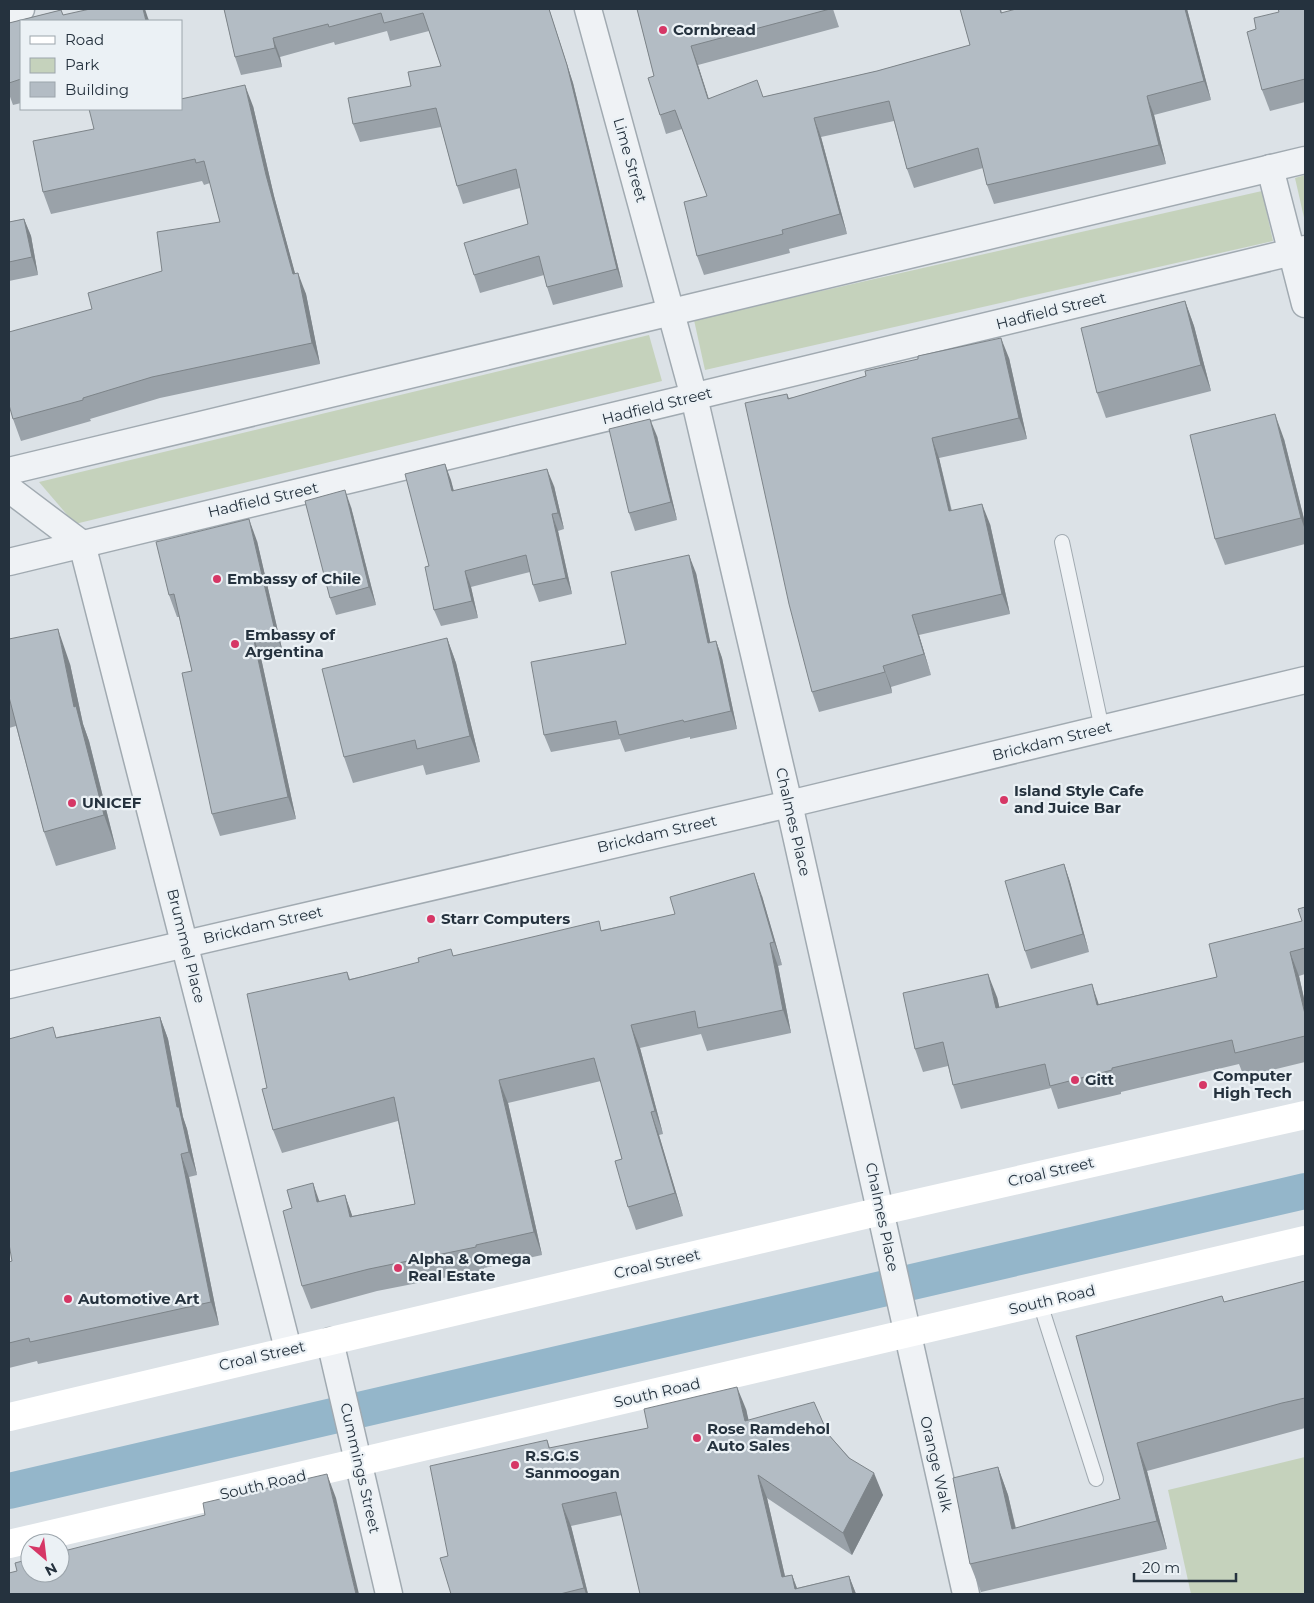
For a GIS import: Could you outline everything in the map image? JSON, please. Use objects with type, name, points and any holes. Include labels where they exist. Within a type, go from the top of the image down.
[{"type":"street","points":[[9,12],[21,9]]},
{"type":"street","name":"Lime Street","points":[[588,9],[672,311]]},
{"type":"street","points":[[9,471],[1305,160]]},
{"type":"street","points":[[1270,168],[1298,251],[1305,304]]},
{"type":"street","name":"Hadfield Street","points":[[9,562],[1298,251]]},
{"type":"street","name":"Chalmes Place","points":[[672,311],[694,397],[789,804],[904,1321]]},
{"type":"street","points":[[9,489],[82,544]]},
{"type":"street","name":"Brummel Place","points":[[82,544],[186,942],[288,1350]]},
{"type":"street","name":"Brickdam Street","points":[[9,985],[186,942],[789,804],[1305,680]]},
{"type":"street","name":"Croal Street","points":[[9,1417],[881,1211],[1305,1115]]},
{"type":"street","name":"South Road","points":[[9,1544],[904,1321],[1040,1303],[1305,1240]]},
{"type":"street","name":"Orange Walk","points":[[904,1321],[966,1594]]},
{"type":"street","name":"Cummings Street","points":[[330,1341],[389,1594]]},
{"type":"lane","points":[[1062,542],[1102,729]]},
{"type":"lane","points":[[1040,1303],[1096,1480]]},
{"type":"green space","points":[[1305,175],[1305,222],[1295,178]]},
{"type":"green space","points":[[1262,191],[1273,241],[705,370],[694,320]]},
{"type":"green space","points":[[649,335],[662,381],[75,524],[39,482]]},
{"type":"green space","points":[[1305,1457],[1305,1594],[1191,1594],[1168,1490]]},
{"type":"building","points":[[90,9],[143,9],[146,20],[21,20],[61,10],[63,15]]},
{"type":"building","points":[[224,9],[549,9],[567,65],[617,269],[547,287],[539,256],[474,275],[464,243],[528,224],[516,169],[457,186],[436,108],[353,124],[348,98],[411,86],[408,72],[441,66],[423,13],[384,23],[381,13],[329,27],[328,24],[273,38],[275,48],[235,57]]},
{"type":"building","points":[[637,9],[830,9],[691,46],[708,99],[757,80],[763,97],[877,71],[970,45],[960,9],[1000,9],[1001,13],[1016,9],[1185,9],[1204,81],[1147,96],[1159,145],[987,185],[978,148],[907,169],[889,101],[814,118],[840,214],[782,230],[783,234],[697,256],[684,202],[707,196],[675,110],[660,115],[648,78],[654,76]]},
{"type":"building","points":[[1278,9],[1305,9],[1305,79],[1262,90],[1247,32],[1256,29],[1254,18],[1279,12]]},
{"type":"building","points":[[20,20],[20,79],[9,83],[9,23]]},
{"type":"building","points":[[245,85],[266,175],[293,274],[298,273],[312,343],[152,377],[83,398],[83,400],[13,419],[9,405],[9,332],[92,309],[88,293],[162,271],[157,232],[220,222],[204,161],[196,163],[195,159],[43,192],[33,141],[94,129],[89,110],[182,110],[182,99]]},
{"type":"building","points":[[24,219],[32,257],[9,262],[9,222]]},
{"type":"building","points":[[1185,301],[1201,365],[1097,393],[1081,328]]},
{"type":"building","points":[[1001,338],[1019,418],[932,438],[949,511],[982,504],[1002,594],[912,615],[924,654],[883,666],[885,672],[812,692],[789,604],[745,403],[787,394],[788,399],[866,376],[865,371],[918,359],[918,356]]},
{"type":"building","points":[[1275,414],[1301,518],[1215,539],[1190,435]]},
{"type":"building","points":[[650,419],[671,502],[629,513],[609,429]]},
{"type":"building","points":[[445,464],[452,491],[547,469],[558,513],[552,514],[566,578],[533,585],[526,555],[465,571],[472,601],[434,610],[425,567],[429,566],[405,474]]},
{"type":"building","points":[[345,490],[369,587],[330,598],[305,501]]},
{"type":"building","points":[[249,519],[275,631],[253,636],[288,797],[212,814],[182,673],[192,671],[174,594],[169,595],[156,542]]},
{"type":"building","points":[[689,555],[708,643],[716,641],[731,711],[619,735],[616,721],[544,735],[531,662],[626,644],[611,572]]},
{"type":"building","points":[[58,629],[74,707],[76,706],[104,815],[44,832],[9,697],[9,639]]},
{"type":"building","points":[[447,638],[470,736],[417,749],[415,740],[344,757],[322,669]]},
{"type":"building","points":[[1064,864],[1083,934],[1025,951],[1005,881]]},
{"type":"building","points":[[754,873],[774,942],[770,943],[783,1010],[698,1028],[695,1011],[631,1025],[655,1111],[651,1112],[675,1193],[628,1207],[615,1161],[622,1159],[594,1058],[499,1080],[534,1232],[302,1286],[283,1211],[292,1208],[287,1190],[313,1183],[317,1202],[345,1195],[350,1217],[415,1204],[394,1097],[273,1130],[262,1089],[267,1088],[247,994],[347,972],[349,980],[419,962],[418,958],[451,949],[453,956],[599,921],[601,931],[675,914],[670,897]]},
{"type":"building","points":[[1305,907],[1305,948],[1290,952],[1305,1014],[1305,1036],[1235,1053],[1232,1040],[1112,1068],[1112,1070],[1050,1086],[1045,1064],[953,1085],[943,1042],[915,1049],[903,993],[988,974],[996,1008],[1092,984],[1097,1005],[1217,977],[1209,944],[1302,921],[1298,909]]},
{"type":"building","points":[[160,1017],[177,1107],[179,1107],[189,1152],[181,1154],[211,1302],[30,1342],[29,1338],[9,1343],[9,1262],[12,1261],[9,1244],[9,1039],[53,1027],[56,1038]]},
{"type":"building","points":[[1305,1281],[1305,1398],[1137,1443],[1157,1521],[970,1564],[953,1478],[998,1467],[1012,1529],[1120,1499],[1076,1336],[1222,1296],[1224,1302]]},
{"type":"building","points":[[737,1387],[745,1421],[814,1402],[828,1434],[849,1458],[874,1473],[843,1533],[758,1475],[782,1577],[792,1575],[795,1589],[849,1576],[853,1594],[640,1594],[616,1492],[562,1504],[584,1588],[560,1594],[451,1594],[440,1558],[448,1556],[430,1466],[547,1440],[549,1448],[648,1428],[644,1409]]},
{"type":"building","points":[[327,1474],[356,1594],[9,1594],[9,1573],[17,1571],[15,1563],[20,1562],[20,1583],[70,1583],[70,1549],[205,1515],[203,1503]]},
{"type":"waterway","points":[[9,1491],[1305,1191]]},
{"type":"place","name":"Cornbread","points":[[663,30]]},
{"type":"place","name":"Embassy of Chile","points":[[217,579]]},
{"type":"place","name":"Embassy of Argentina","points":[[235,644]]},
{"type":"place","name":"Island Style Cafe and Juice Bar","points":[[1004,800]]},
{"type":"place","name":"UNICEF","points":[[72,803]]},
{"type":"place","name":"Starr Computers","points":[[431,919]]},
{"type":"place","name":"Gitt","points":[[1075,1080]]},
{"type":"place","name":"Computer High Tech","points":[[1203,1085]]},
{"type":"place","name":"Alpha & Omega Real Estate","points":[[398,1268]]},
{"type":"place","name":"Automotive Art","points":[[68,1299]]},
{"type":"place","name":"Rose Ramdehol Auto Sales","points":[[697,1438]]},
{"type":"place","name":"R.S.G.S Sanmoogan","points":[[515,1465]]}]
